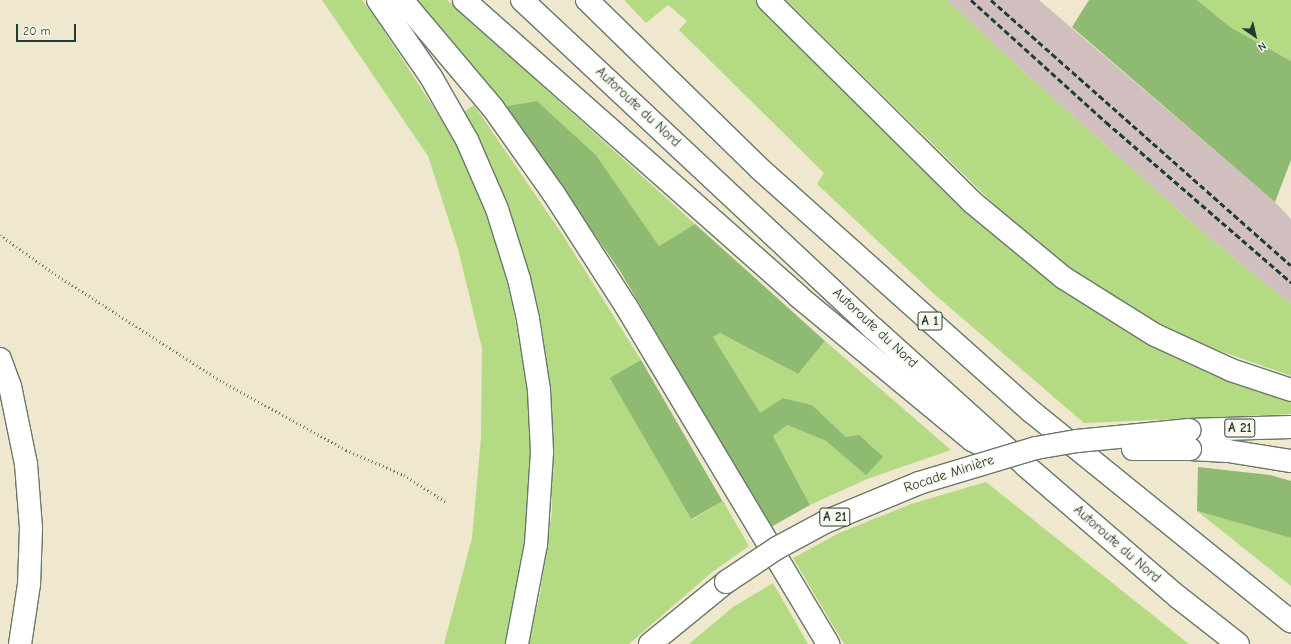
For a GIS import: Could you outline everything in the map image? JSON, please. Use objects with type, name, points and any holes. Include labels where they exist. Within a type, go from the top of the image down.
[{"type":"main road","points":[[378,0],[431,77],[467,140],[497,209],[526,312],[536,370],[542,452],[536,544],[517,644]]},
{"type":"main road","points":[[402,0],[493,108],[575,226],[626,306],[828,644]]},
{"type":"main road","points":[[464,0],[658,174],[892,375],[972,440],[1026,466]]},
{"type":"main road","name":"Autoroute du Nord","points":[[522,0],[874,329],[1026,466],[1178,597],[1238,644]]},
{"type":"main road","name":"A 1","points":[[587,0],[760,169],[1032,412],[1291,622]]},
{"type":"main road","points":[[768,0],[972,202],[1064,278],[1155,335],[1231,370],[1291,390]]},
{"type":"main road","points":[[0,359],[10,386],[26,464],[30,544],[29,584],[20,644]]},
{"type":"main road","name":"Rocade Minière","points":[[650,644],[696,604],[777,548],[832,519],[889,494],[953,472],[1036,448],[1077,441],[1190,439],[1291,427]]},
{"type":"main road","points":[[1190,439],[1228,451],[1291,461]]},
{"type":"path","points":[[0,235],[52,272],[223,382],[346,450],[404,474],[446,502]]},
{"type":"shaded area","points":[[947,0],[1039,0],[1275,202],[1291,219],[1291,304],[1208,237],[1025,73]]},
{"type":"green space","points":[[322,0],[362,0],[377,20],[457,144],[497,241],[512,304],[527,384],[532,482],[524,565],[506,644],[444,644],[472,538],[481,437],[482,348],[458,249],[428,156]]},
{"type":"green space","points":[[417,0],[447,0],[695,224],[659,246],[596,155],[537,101],[506,106]]},
{"type":"green space","points":[[624,0],[757,0],[997,234],[1291,398],[1291,414],[1084,423],[933,293],[817,184],[824,173],[679,30],[687,21],[668,5],[646,23]]},
{"type":"green space","points":[[786,0],[947,0],[1025,73],[1208,237],[1291,304],[1291,376],[1209,347],[1133,312],[1071,271],[1015,225]]},
{"type":"green space","points":[[1089,0],[1197,0],[1230,27],[1291,61],[1291,160],[1275,202],[1072,27]]},
{"type":"green space","points":[[1197,0],[1291,0],[1291,61],[1230,27]]},
{"type":"green space","points":[[537,101],[596,155],[659,246],[695,224],[825,341],[798,374],[720,333],[713,337],[760,413],[783,398],[812,405],[846,437],[859,435],[883,457],[866,475],[826,441],[787,425],[773,436],[810,505],[771,527],[620,271],[506,106]]},
{"type":"green space","points":[[474,105],[564,237],[641,360],[612,380],[692,520],[723,501],[749,546],[711,573],[629,644],[528,644],[540,594],[552,511],[549,405],[462,113]]},
{"type":"green space","points":[[720,333],[798,374],[825,341],[951,450],[867,479],[810,505],[773,436],[787,425],[826,441],[866,474],[882,457],[847,438],[812,405],[783,398],[760,414],[713,337]]},
{"type":"green space","points":[[641,360],[723,501],[691,519],[610,378]]},
{"type":"green space","points":[[1198,467],[1270,475],[1291,481],[1291,538],[1197,511]]},
{"type":"green space","points":[[986,482],[1189,644],[844,644],[793,558],[839,533],[911,504]]},
{"type":"green space","points":[[1197,511],[1291,538],[1291,586]]},
{"type":"green space","points":[[773,583],[808,644],[689,644],[733,607]]},
{"type":"railway","points":[[971,0],[1106,122],[1291,282]]},
{"type":"railway","points":[[991,0],[1291,265]]}]
